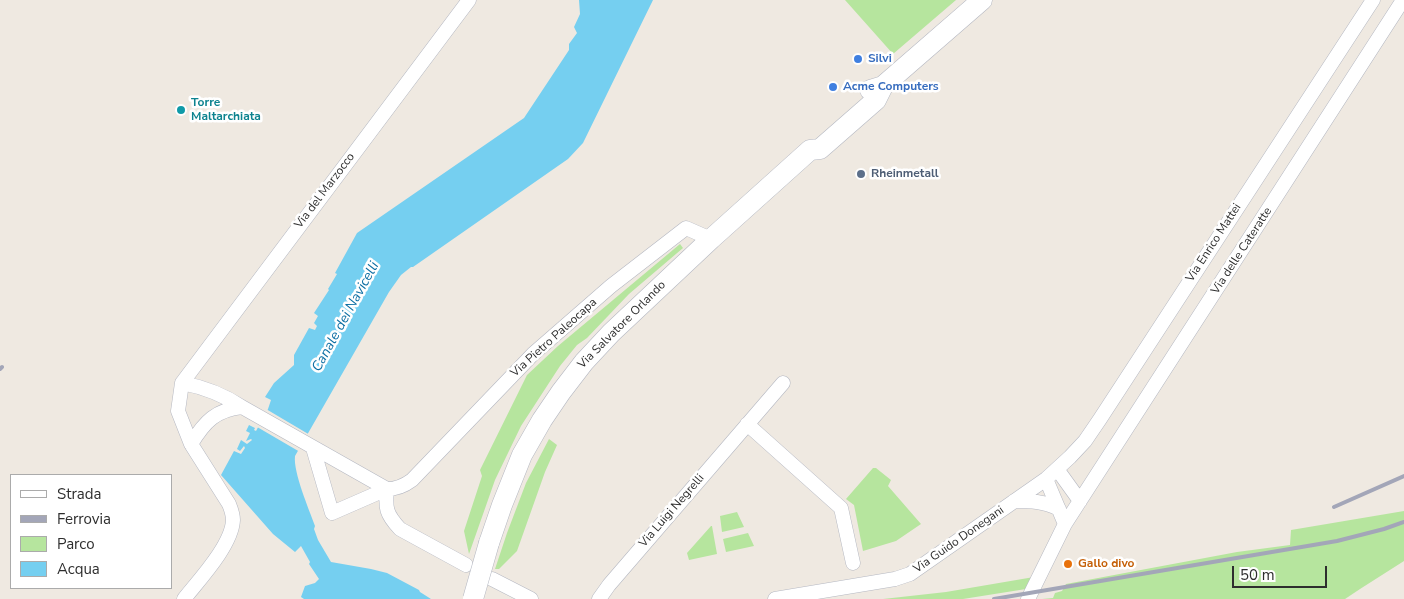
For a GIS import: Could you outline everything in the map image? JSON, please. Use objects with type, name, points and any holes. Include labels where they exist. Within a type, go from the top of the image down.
[{"type":"main road","name":"Via Salvatore Orlando","points":[[473,599],[489,543],[518,463],[542,420],[584,362],[611,333],[710,239],[810,150],[812,141],[869,91],[883,86],[982,0]]},
{"type":"street","name":"Via del Marzocco","points":[[191,444],[178,411],[182,383],[469,0]]},
{"type":"street","name":"Via Enrico Mattei","points":[[1046,479],[1085,441],[1374,0]]},
{"type":"street","name":"Via delle Cateratte","points":[[1028,599],[1065,524],[1403,0]]},
{"type":"street","name":"Via Pietro Paleocapa","points":[[387,489],[396,489],[412,480],[533,354],[611,286],[686,228],[710,239]]},
{"type":"street","points":[[182,383],[225,397],[387,489]]},
{"type":"street","name":"Via Luigi Negrelli","points":[[599,599],[783,383]]},
{"type":"street","points":[[184,599],[223,547],[233,520],[229,504],[191,444],[203,425],[215,415],[226,410],[242,407]]},
{"type":"street","points":[[747,424],[841,508],[853,563]]},
{"type":"street","points":[[313,448],[332,512],[387,489]]},
{"type":"street","points":[[1057,469],[1080,501]]},
{"type":"street","points":[[1046,479],[1065,524]]},
{"type":"street","name":"Via Guido Donegani","points":[[775,599],[910,574],[1046,479]]},
{"type":"street","points":[[387,489],[386,508],[400,528],[466,565]]},
{"type":"street","points":[[1014,501],[1042,502],[1051,504],[1059,509]]},
{"type":"street","points":[[492,579],[531,599]]},
{"type":"green space","points":[[845,0],[956,0],[893,54]]},
{"type":"green space","points":[[680,244],[683,248],[629,294],[587,338],[577,345],[560,366],[521,426],[495,480],[469,554],[464,531],[482,476],[480,470],[527,375],[558,346]]},
{"type":"green space","points":[[549,439],[557,445],[545,472],[517,551],[499,569],[495,569],[526,483]]},
{"type":"green space","points":[[873,468],[876,468],[891,480],[888,486],[921,524],[896,541],[863,551],[854,505],[846,499]]},
{"type":"green space","points":[[1404,511],[1404,561],[1345,599],[1042,599],[1053,598],[1055,593],[1062,591],[1066,584],[1237,552],[1290,545],[1291,530]]},
{"type":"green space","points":[[737,512],[744,527],[722,532],[720,516]]},
{"type":"green space","points":[[711,526],[717,554],[689,560],[687,553]]},
{"type":"green space","points":[[748,533],[754,546],[726,552],[723,539]]},
{"type":"green space","points":[[1034,577],[1026,589],[963,599],[883,599],[946,592]]},
{"type":"water","name":"Canale dei Navicelli","points":[[579,0],[653,0],[583,143],[568,159],[401,275],[389,292],[295,456],[296,471],[315,526],[314,529],[331,562],[387,573],[419,590],[431,599],[304,599],[301,597],[305,586],[315,583],[319,579],[309,564],[310,562],[301,546],[295,552],[273,534],[221,475],[234,451],[241,454],[245,448],[244,446],[240,451],[237,449],[241,440],[247,444],[252,440],[246,441],[250,433],[246,431],[249,425],[255,428],[254,430],[256,431],[271,400],[265,397],[274,383],[294,365],[294,355],[309,328],[315,330],[317,326],[314,323],[318,316],[314,313],[329,290],[337,274],[335,273],[357,233],[524,118],[569,50],[569,44],[577,33],[574,27],[580,14]]},
{"type":"pier","points":[[266,409],[310,435],[300,452],[252,424],[256,425]]},
{"type":"railway","points":[[1334,507],[1404,476]]},
{"type":"railway","points":[[994,599],[1337,541],[1404,522]]},
{"type":"place","name":"Silvi","points":[[858,59]]},
{"type":"place","name":"Acme Computers","points":[[833,87]]},
{"type":"place","name":"Torre Maltarchiata","points":[[181,110]]},
{"type":"place","name":"Rheinmetall","points":[[861,174]]},
{"type":"place","name":"Gallo divo","points":[[1068,564]]}]
